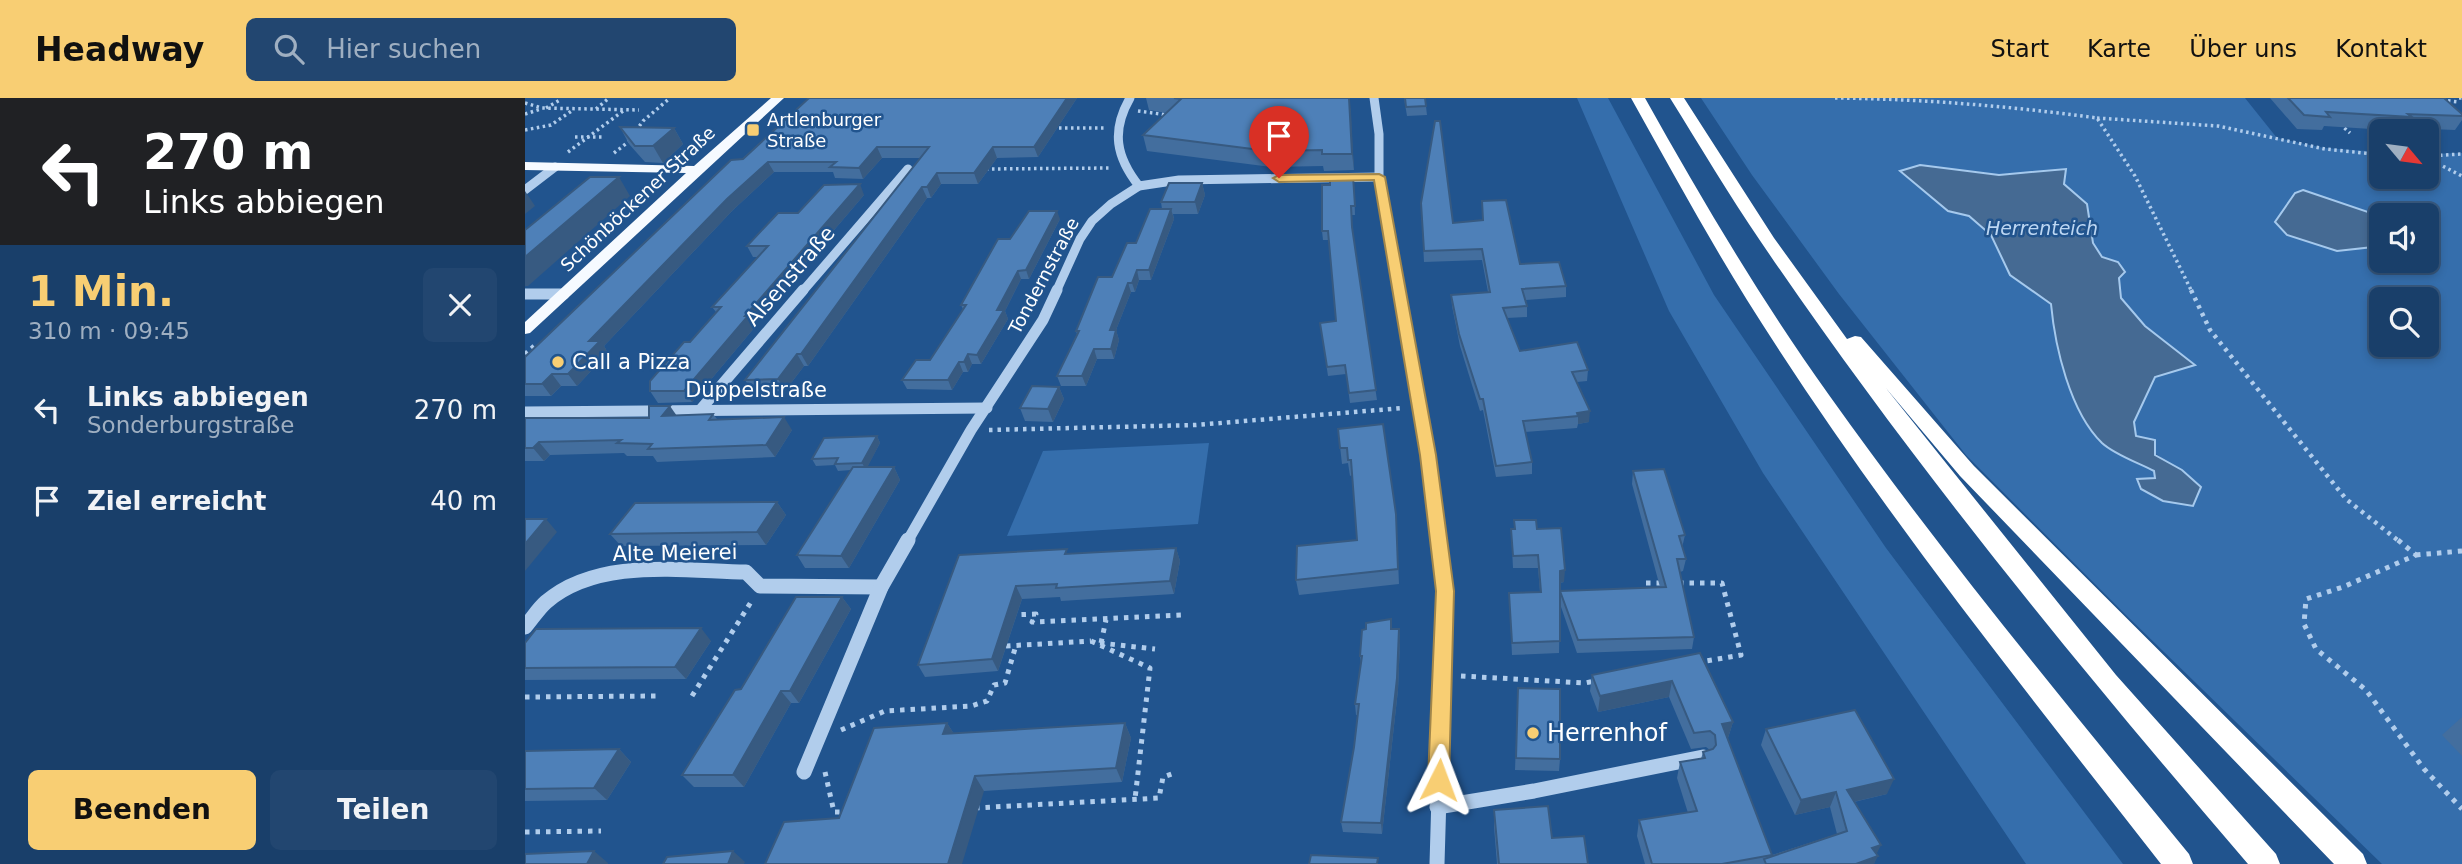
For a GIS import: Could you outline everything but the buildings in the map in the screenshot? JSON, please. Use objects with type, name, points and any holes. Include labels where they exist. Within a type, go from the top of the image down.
[{"type":"highway","points":[[1638,98],[1737,272],[1869,464],[1949,574],[2179,864]]},
{"type":"highway","points":[[1677,98],[1767,239],[1834,334],[1925,454],[2107,682],[2266,864]]},
{"type":"highway","points":[[1767,239],[1967,471],[2353,864]]},
{"type":"main road","name":"Schönböckener Straße","points":[[525,330],[778,98]]},
{"type":"main road","points":[[525,166],[697,170]]},
{"type":"street","points":[[1130,98],[1119,128],[1117,155],[1139,186],[1179,180],[1379,177]]},
{"type":"street","points":[[1374,98],[1379,134],[1379,177],[1436,505],[1445,591],[1437,864]]},
{"type":"street","points":[[525,190],[551,167]]},
{"type":"street","name":"Alsenstraße","points":[[701,409],[908,169]]},
{"type":"street","name":"Tondernstraße","points":[[986,408],[1043,320],[1080,239],[1092,221],[1111,204],[1139,186]]},
{"type":"street","points":[[525,294],[564,294]]},
{"type":"street","points":[[804,772],[881,587],[986,408]]},
{"type":"street","name":"Düppelstraße","points":[[525,412],[986,408]]},
{"type":"street","name":"Alte Meierei","points":[[525,628],[548,600],[580,582],[615,572],[746,572],[760,586],[881,587]]},
{"type":"street","points":[[1437,807],[1534,791],[1703,757]]},
{"type":"path","points":[[595,110],[609,98]]},
{"type":"path","points":[[593,168],[632,139],[643,121],[670,98]]},
{"type":"path","points":[[1835,98],[1915,99],[2000,105],[2097,118],[2218,126],[2325,149],[2369,154]]},
{"type":"path","points":[[525,114],[560,100]]},
{"type":"path","points":[[2437,100],[2460,100]]},
{"type":"path","points":[[525,103],[544,108],[573,110],[639,110]]},
{"type":"path","points":[[1124,109],[1176,116]]},
{"type":"path","points":[[525,130],[539,130],[561,120],[573,110]]},
{"type":"path","points":[[551,167],[624,110]]},
{"type":"path","points":[[2097,118],[2135,176],[2210,330],[2346,499],[2416,555]]},
{"type":"path","points":[[2334,121],[2350,133]]},
{"type":"path","points":[[1053,128],[1119,128]]},
{"type":"path","points":[[575,137],[604,137]]},
{"type":"path","points":[[2439,156],[2462,154]]},
{"type":"path","points":[[2439,164],[2462,176]]},
{"type":"path","points":[[975,169],[1124,168]]},
{"type":"path","points":[[971,430],[1057,431],[1188,426],[1420,406]]},
{"type":"path","points":[[2462,551],[2416,555],[2343,587],[2305,599],[2304,624],[2316,649],[2366,690],[2424,769],[2462,809]]},
{"type":"path","points":[[1647,583],[1722,583],[1741,655],[1689,664]]},
{"type":"path","points":[[692,696],[760,586]]},
{"type":"path","points":[[1009,615],[1036,614],[1033,622],[1183,615]]},
{"type":"path","points":[[1101,643],[1106,620]]},
{"type":"path","points":[[1091,641],[1150,668],[1135,799]]},
{"type":"path","points":[[1006,646],[1091,641],[1155,649]]},
{"type":"path","points":[[859,812],[834,812],[817,740],[885,711],[971,706],[988,701],[994,685],[1005,684],[1016,645]]},
{"type":"path","points":[[1443,676],[1585,683],[1598,681]]},
{"type":"path","points":[[525,696],[657,696]]},
{"type":"path","points":[[963,808],[1159,798],[1163,777],[1177,772]]},
{"type":"path","points":[[525,832],[601,831]]},
{"type":"shaded area","points":[[1577,98],[1608,98],[1714,295],[1886,548],[2123,864],[2026,864],[1763,473],[1669,311]]},
{"type":"shaded area","points":[[1701,98],[2245,98],[2277,138],[2324,148],[2369,151],[2369,189],[2439,189],[2439,154],[2462,153],[2462,864],[2382,864],[1966,455],[1839,294],[1752,175]],"holes":[[[2066,170],[2064,184],[2087,204],[2093,243],[2102,257],[2118,262],[2121,298],[2145,326],[2194,365],[2155,377],[2133,422],[2135,436],[2166,462],[2163,501],[2154,471],[2113,451],[2091,430],[2066,378],[2056,340],[2051,304],[2010,275],[1991,235],[1969,216],[1973,171],[1999,175]]]},
{"type":"shaded area","points":[[1209,443],[1198,524],[1007,536],[1043,451]]},
{"type":"water","name":"Herrenteich","points":[[1920,165],[1999,175],[2066,169],[2064,184],[2087,204],[2093,243],[2102,257],[2118,262],[2125,272],[2119,278],[2121,298],[2145,326],[2195,365],[2155,377],[2134,422],[2136,436],[2155,440],[2155,455],[2182,470],[2201,487],[2193,506],[2163,501],[2141,489],[2137,479],[2155,478],[2154,471],[2107,447],[2091,430],[2066,378],[2056,340],[2051,304],[2010,275],[1991,235],[1969,216],[1948,211],[1900,171]]},
{"type":"water","points":[[2303,190],[2369,212],[2369,247],[2337,251],[2287,235],[2275,222],[2295,193]]},
{"type":"place","name":"Artlenburger Straße","points":[[753,130]]},
{"type":"place","name":"Call a Pizza","points":[[558,362]]},
{"type":"place","name":"Herrenhof","points":[[1533,733]]},
{"type":"route","points":[[1279,178],[1379,177],[1436,505],[1445,591],[1439,780]]}]
